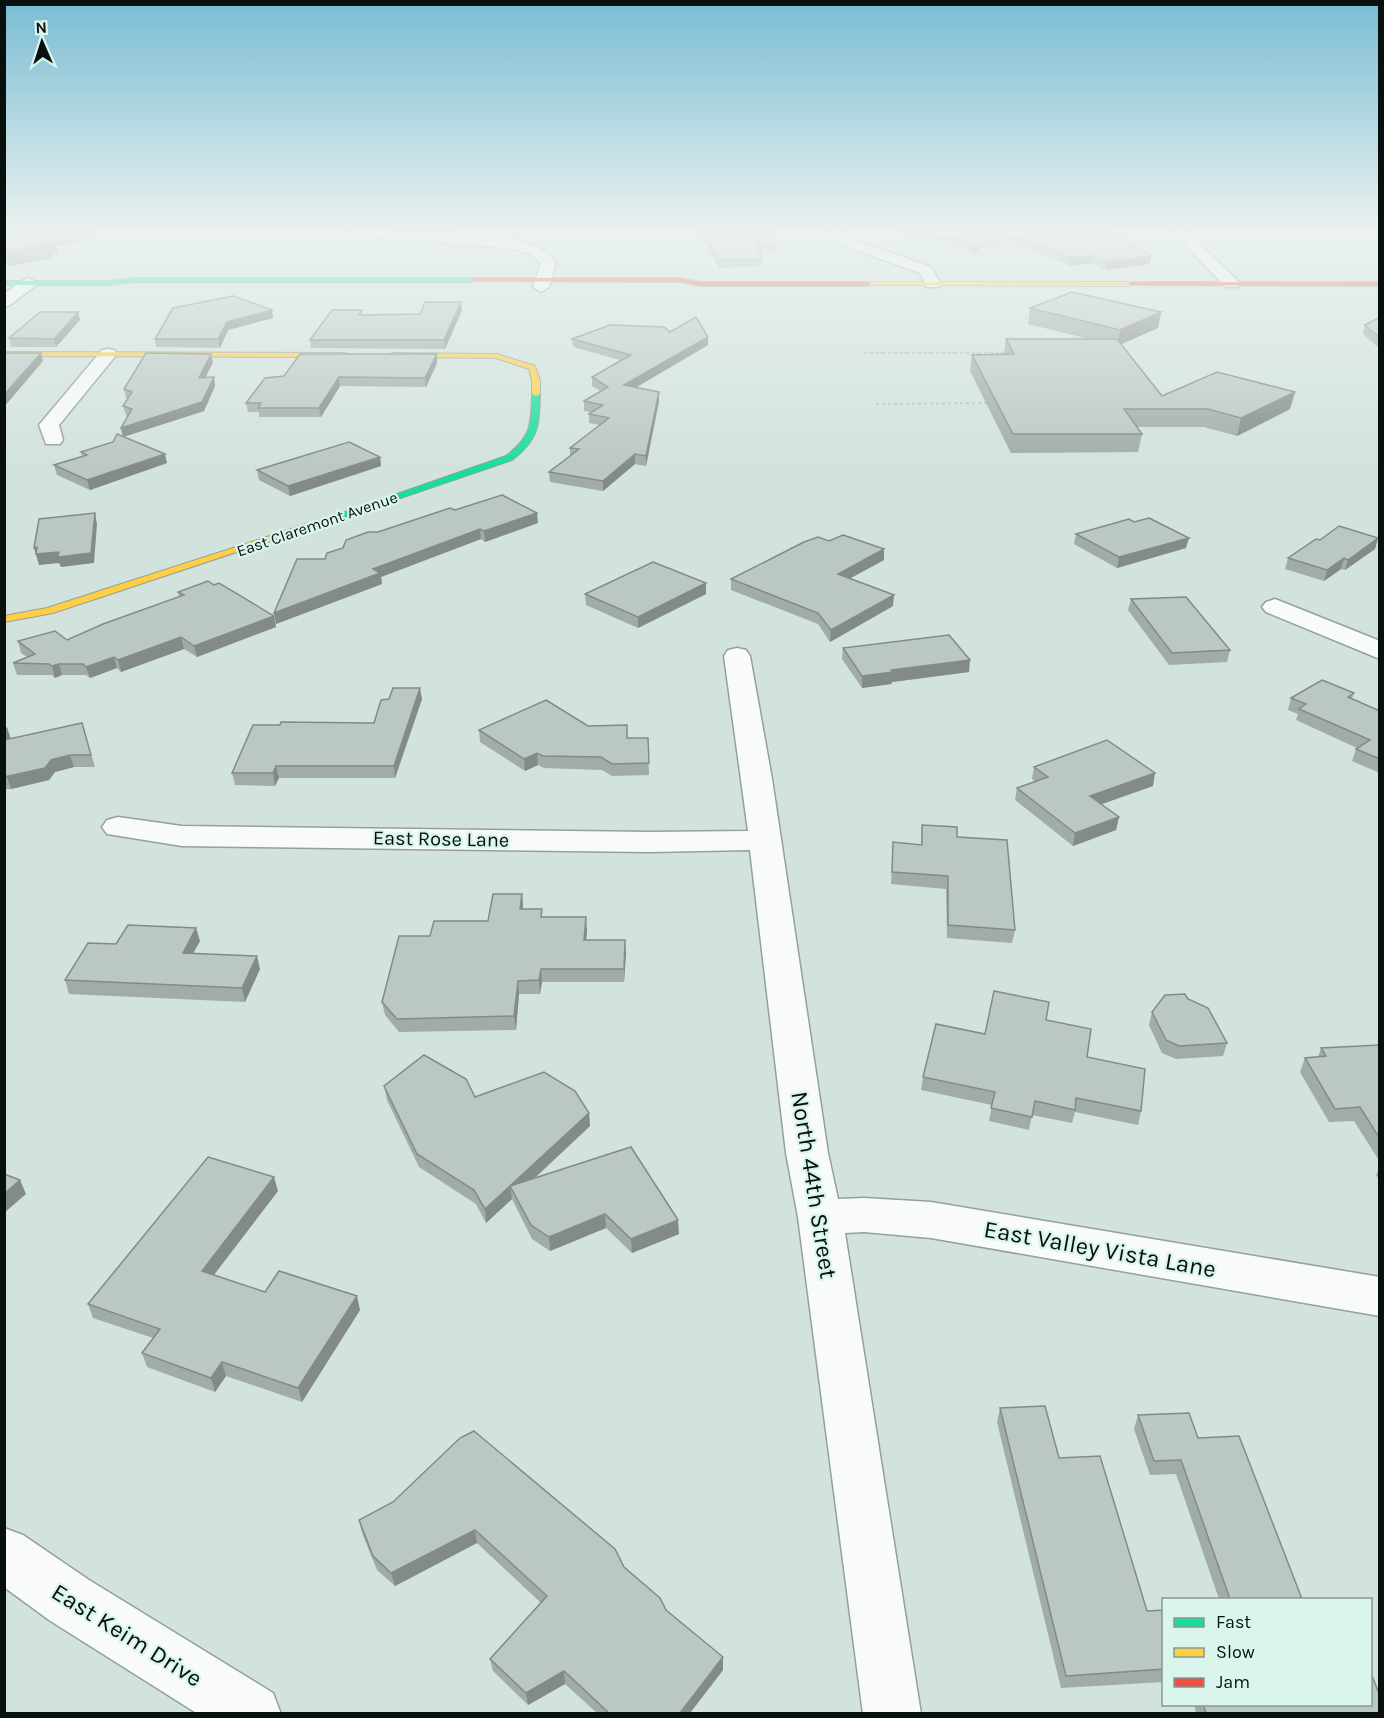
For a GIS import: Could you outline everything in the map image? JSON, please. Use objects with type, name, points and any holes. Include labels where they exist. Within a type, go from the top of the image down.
[{"type":"main road","points":[[4,354],[354,355]]},
{"type":"main road","name":"East Claremont Avenue","points":[[4,619],[49,611],[197,564],[466,474],[509,458],[527,445],[535,430],[536,380],[532,368],[511,360],[481,355],[378,355]]},
{"type":"street","points":[[4,309],[10,312],[4,316]]},
{"type":"street","points":[[53,440],[49,425],[108,354]]},
{"type":"street","points":[[1275,607],[1380,651]]},
{"type":"street","name":"North 44th Street","points":[[737,656],[765,840],[807,1153],[820,1217],[892,1713]]},
{"type":"street","name":"East Rose Lane","points":[[118,826],[182,836],[650,842],[765,840]]},
{"type":"street","name":"East Valley Vista Lane","points":[[820,1217],[864,1215],[931,1220],[1380,1297]]},
{"type":"street","name":"East Keim Drive","points":[[4,1554],[69,1600],[252,1713]]},
{"type":"path","points":[[864,352],[1007,353]]},
{"type":"path","points":[[876,404],[993,403]]},
{"type":"building","points":[[173,308],[272,310],[227,322],[218,339],[155,339]]},
{"type":"building","points":[[422,308],[458,308],[444,340],[310,340],[332,310],[362,310],[359,315],[420,314]]},
{"type":"building","points":[[1031,308],[1144,308],[1161,312],[1120,330]]},
{"type":"building","points":[[40,312],[78,312],[54,339],[9,338]]},
{"type":"building","points":[[696,317],[708,337],[624,385],[659,392],[646,456],[635,454],[603,481],[549,472],[579,449],[570,448],[609,418],[589,414],[603,405],[584,401],[608,387],[592,377],[631,355],[572,339],[610,325],[664,327],[670,332]]},
{"type":"building","points":[[1380,317],[1380,338],[1365,325]]},
{"type":"building","points":[[1006,339],[1117,339],[1162,396],[1217,372],[1295,392],[1241,418],[1208,409],[1124,409],[1142,434],[1013,434],[972,355],[1014,354]]},
{"type":"building","points":[[4,353],[41,353],[4,395]]},
{"type":"building","points":[[146,353],[211,354],[199,378],[214,377],[202,402],[121,428],[132,409],[123,406],[132,392],[124,389]]},
{"type":"building","points":[[300,354],[437,354],[425,378],[339,377],[319,408],[258,408],[261,403],[246,403],[265,378],[284,376]]},
{"type":"building","points":[[117,434],[165,454],[87,480],[54,465],[87,455],[81,452],[113,442]]},
{"type":"building","points":[[349,442],[380,457],[288,486],[257,470]]},
{"type":"building","points":[[502,495],[537,513],[484,531],[480,529],[373,569],[380,573],[274,613],[297,559],[325,559],[327,553],[343,548],[346,540],[368,532],[378,532],[450,508],[455,510]]},
{"type":"building","points":[[95,513],[91,553],[58,557],[59,552],[36,554],[37,547],[34,548],[39,519]]},
{"type":"building","points":[[1149,518],[1189,538],[1119,557],[1076,534],[1129,519],[1134,522]]},
{"type":"building","points":[[1339,526],[1378,538],[1348,560],[1344,558],[1327,570],[1288,558],[1316,539],[1320,540]]},
{"type":"building","points":[[843,535],[884,549],[838,574],[894,595],[831,630],[818,613],[731,579],[804,542],[818,537],[829,541]]},
{"type":"building","points":[[653,562],[706,583],[638,617],[585,594]]},
{"type":"building","points":[[208,581],[214,585],[219,583],[274,616],[194,646],[181,637],[118,660],[114,657],[86,667],[83,664],[52,666],[13,663],[35,654],[18,641],[55,631],[67,640],[103,624],[184,595],[178,592]]},
{"type":"building","points":[[1186,597],[1230,650],[1172,653],[1131,599]]},
{"type":"building","points":[[949,635],[970,660],[862,676],[843,648]]},
{"type":"building","points":[[1322,680],[1354,693],[1348,697],[1380,711],[1380,759],[1356,749],[1370,740],[1299,709],[1306,704],[1291,698]]},
{"type":"building","points":[[393,688],[420,688],[394,766],[276,766],[273,773],[232,773],[253,725],[280,725],[281,722],[374,723],[381,700],[389,699]]},
{"type":"building","points":[[546,700],[588,726],[627,725],[627,738],[648,738],[649,763],[612,764],[601,757],[543,756],[537,753],[524,759],[479,730]]},
{"type":"building","points":[[82,723],[91,755],[70,755],[51,760],[45,768],[4,777],[4,740]]},
{"type":"building","points":[[1107,740],[1155,773],[1090,796],[1119,817],[1075,833],[1017,788],[1048,777],[1034,767]]},
{"type":"building","points":[[922,825],[957,827],[957,837],[1007,840],[1015,930],[948,925],[948,876],[892,872],[893,842],[922,845]]},
{"type":"building","points":[[493,894],[522,894],[520,909],[542,909],[541,917],[586,917],[584,940],[625,940],[624,969],[541,969],[539,980],[518,981],[514,1016],[397,1019],[382,1002],[399,936],[430,936],[434,921],[488,921]]},
{"type":"building","points":[[128,925],[196,928],[183,953],[257,956],[242,988],[65,980],[88,943],[116,944]]},
{"type":"building","points":[[994,991],[1049,1002],[1046,1020],[1091,1029],[1087,1057],[1145,1069],[1141,1111],[1076,1098],[1075,1110],[1035,1101],[1032,1117],[991,1108],[995,1092],[923,1077],[936,1024],[985,1034]]},
{"type":"building","points":[[1185,994],[1188,999],[1208,1008],[1227,1043],[1179,1046],[1166,1040],[1152,1012],[1165,995]]},
{"type":"building","points":[[1380,1045],[1380,1139],[1360,1107],[1335,1109],[1305,1058],[1326,1056],[1321,1048]]},
{"type":"building","points":[[424,1055],[466,1079],[475,1097],[544,1072],[575,1091],[589,1113],[485,1209],[474,1190],[417,1154],[384,1086]]},
{"type":"building","points":[[631,1147],[678,1220],[631,1239],[605,1214],[549,1237],[531,1225],[510,1186]]},
{"type":"building","points":[[208,1157],[274,1177],[202,1271],[265,1292],[279,1271],[357,1296],[298,1388],[222,1362],[211,1378],[142,1353],[160,1329],[88,1304]]},
{"type":"building","points":[[4,1174],[20,1180],[4,1194]]},
{"type":"building","points":[[1045,1406],[1059,1458],[1100,1456],[1147,1611],[1162,1610],[1162,1669],[1066,1676],[1000,1408]]},
{"type":"building","points":[[1189,1413],[1198,1438],[1239,1436],[1302,1598],[1230,1598],[1181,1460],[1154,1461],[1138,1415]]},
{"type":"building","points":[[474,1431],[615,1549],[624,1567],[660,1598],[666,1610],[723,1657],[680,1713],[609,1713],[564,1671],[526,1693],[490,1659],[547,1596],[475,1530],[391,1573],[373,1556],[359,1520],[393,1502],[460,1438]]},
{"type":"building","points":[[1372,1676],[1380,1696],[1380,1713],[1206,1713],[1204,1706],[1372,1706]]},
{"type":"traffic: fast","points":[[313,525],[509,458],[526,444],[533,431],[536,394]]},
{"type":"traffic: slow","points":[[4,354],[345,355]]},
{"type":"traffic: slow","points":[[393,355],[497,356],[532,368],[536,380],[536,394]]},
{"type":"traffic: slow","points":[[4,619],[49,611],[313,525]]}]
